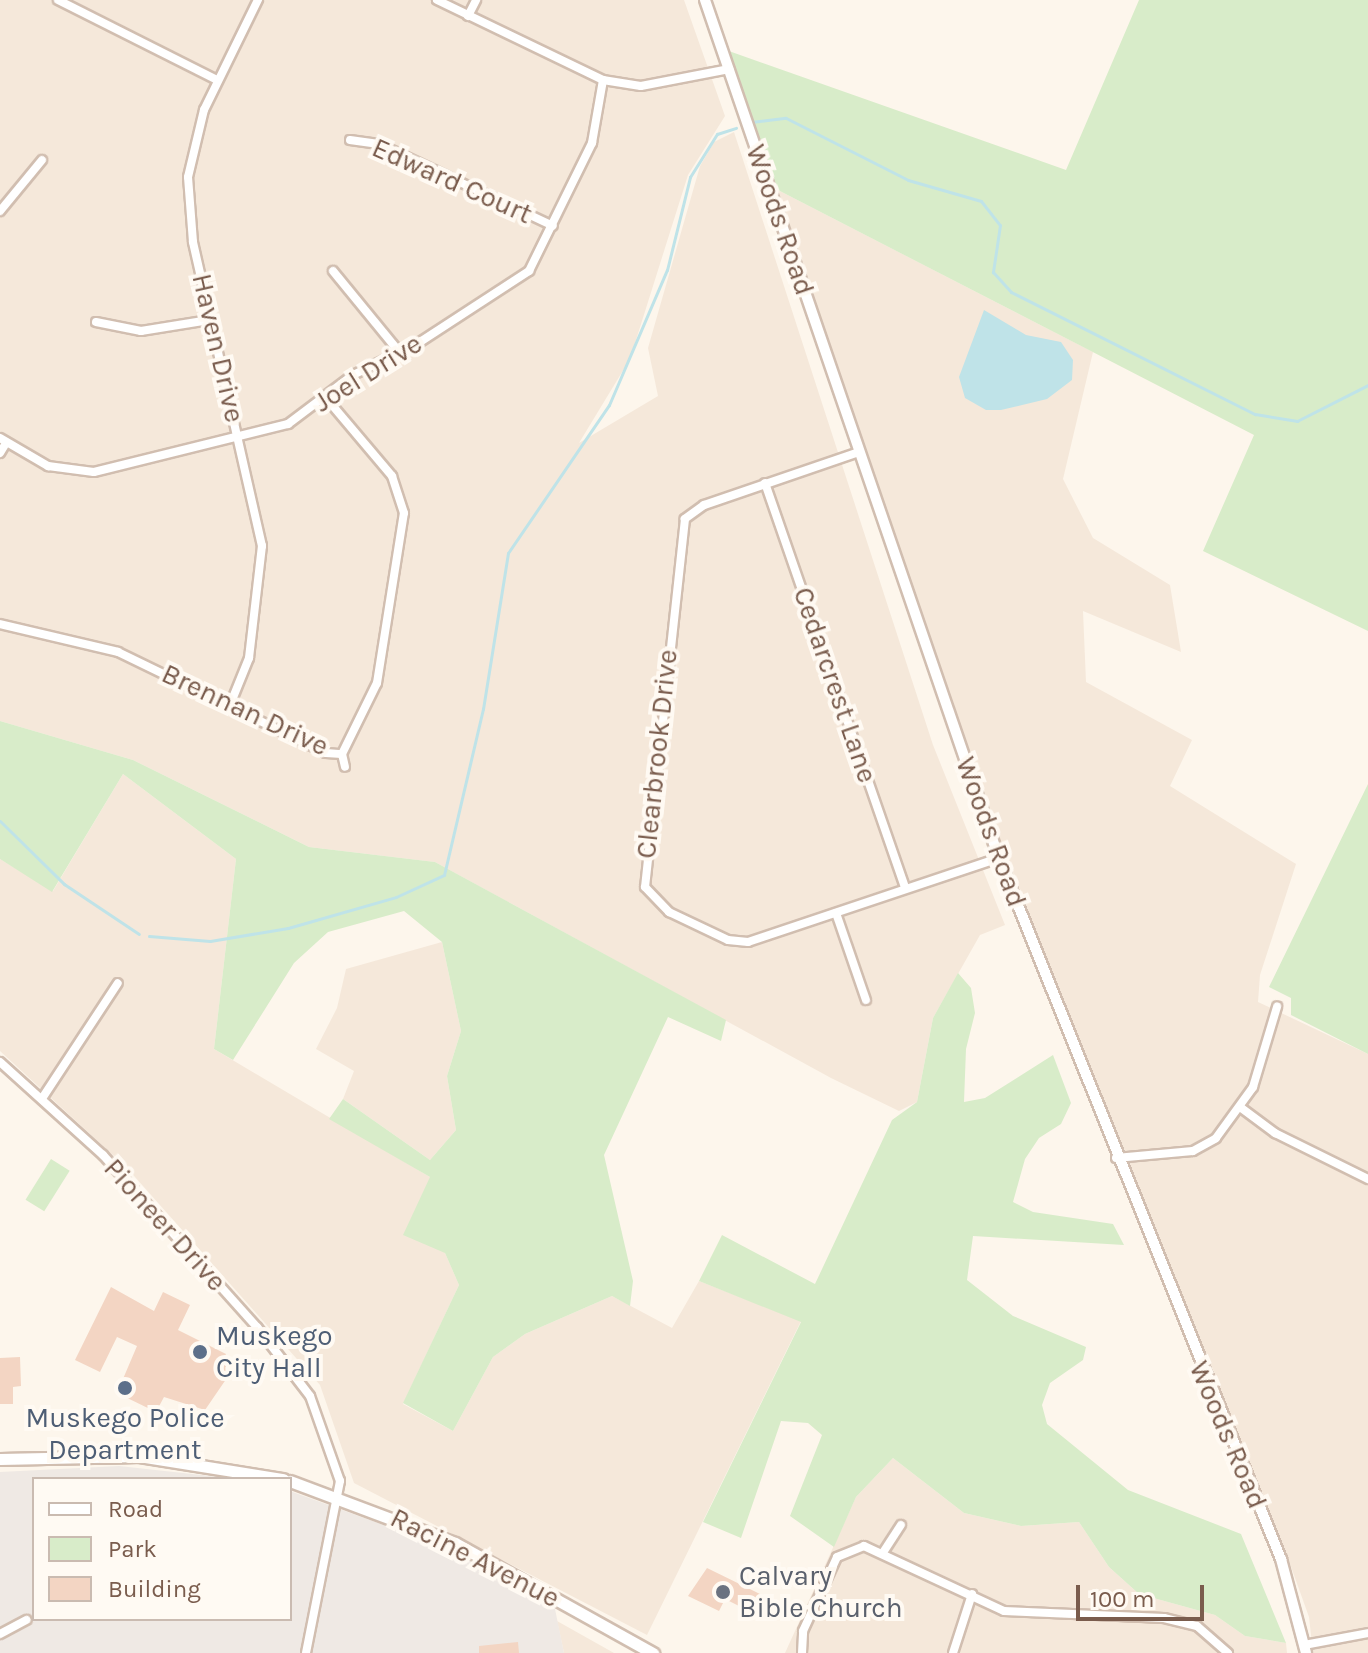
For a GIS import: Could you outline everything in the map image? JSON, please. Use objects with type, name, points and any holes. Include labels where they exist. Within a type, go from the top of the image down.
[{"type":"main road","points":[[0,1459],[139,1456],[270,1477]]},
{"type":"main road","name":"Racine Avenue","points":[[292,1482],[339,1495],[455,1543],[653,1653]]},
{"type":"street","points":[[58,0],[217,80]]},
{"type":"street","name":"Haven Drive","points":[[230,705],[249,658],[262,569],[260,526],[190,229],[188,177],[195,135],[217,80],[258,0]]},
{"type":"street","points":[[437,0],[603,80],[641,86],[729,69]]},
{"type":"street","points":[[468,16],[476,0]]},
{"type":"street","name":"Woods Road","points":[[705,0],[999,858],[1116,1158],[1281,1559],[1305,1649]]},
{"type":"street","name":"Joel Drive","points":[[3,440],[48,466],[94,472],[240,440],[288,424],[353,375],[400,353],[521,280],[553,226],[592,143],[603,80]]},
{"type":"street","name":"Edward Court","points":[[350,140],[379,144],[553,226]]},
{"type":"street","points":[[0,211],[42,160]]},
{"type":"street","points":[[333,271],[400,353]]},
{"type":"street","points":[[96,322],[141,331],[209,320]]},
{"type":"street","name":"Brennan Drive","points":[[0,624],[118,652],[326,753],[342,754],[377,683],[404,513],[392,476],[326,398]]},
{"type":"street","points":[[0,453],[3,440]]},
{"type":"street","name":"Clearbrook Drive","points":[[859,452],[704,505],[682,527],[643,879],[660,907],[739,942],[999,858]]},
{"type":"street","name":"Cedarcrest Lane","points":[[765,483],[905,888]]},
{"type":"street","points":[[342,754],[345,767]]},
{"type":"street","points":[[836,913],[866,1000]]},
{"type":"street","points":[[43,1097],[118,983]]},
{"type":"street","points":[[1116,1158],[1193,1151],[1216,1138],[1240,1107],[1260,1073],[1277,1007]]},
{"type":"street","name":"Pioneer Drive","points":[[0,1062],[43,1097],[200,1262],[296,1375],[325,1428],[339,1495]]},
{"type":"street","points":[[1240,1107],[1275,1133],[1368,1179]]},
{"type":"street","points":[[306,1653],[339,1495]]},
{"type":"street","points":[[884,1551],[901,1525]]},
{"type":"street","points":[[802,1653],[803,1631],[837,1557],[864,1546],[884,1551],[1004,1611],[1164,1618],[1197,1626],[1228,1653]]},
{"type":"street","points":[[953,1653],[972,1594]]},
{"type":"street","points":[[0,1634],[26,1620]]},
{"type":"street","points":[[1305,1649],[1368,1633]]},
{"type":"shaded area","points":[[0,0],[684,0],[725,116],[688,175],[630,359],[579,443],[658,396],[648,348],[700,166],[714,142],[734,132],[933,745],[1005,925],[980,935],[933,1018],[917,1102],[899,1111],[831,1078],[435,862],[309,847],[133,760],[0,721]]},
{"type":"shaded area","points":[[774,188],[1093,352],[1063,479],[1093,538],[1170,585],[1181,652],[1083,611],[1086,682],[1192,740],[1170,786],[1296,864],[1260,975],[1258,1002],[1368,1054],[1368,1653],[1313,1653],[1309,1617],[1285,1550],[1023,907]]},
{"type":"shaded area","points":[[123,774],[236,859],[214,1049],[430,1177],[445,1253],[459,1285],[403,1404],[453,1431],[493,1357],[525,1334],[612,1296],[672,1328],[699,1281],[801,1321],[647,1635],[354,1483],[320,1385],[127,1168],[0,1051],[0,859],[53,891]]},
{"type":"shaded area","points":[[442,942],[461,1031],[447,1076],[456,1130],[430,1160],[343,1099],[354,1071],[316,1049],[337,1008],[346,969]]},
{"type":"shaded area","points":[[893,1458],[964,1513],[1021,1526],[1079,1522],[1109,1567],[1139,1594],[1215,1615],[1245,1636],[1286,1643],[1287,1653],[785,1653],[856,1497]]},
{"type":"shaded area","points":[[119,1466],[220,1477],[32,1477],[32,1621],[292,1621],[292,1492],[444,1547],[555,1609],[564,1653],[0,1653],[0,1472]]},
{"type":"shaded area","points":[[557,1621],[614,1653],[564,1653]]},
{"type":"green space","points":[[1139,0],[1368,0],[1368,631],[1203,551],[1254,435],[774,188],[726,50],[1066,170]]},
{"type":"green space","points":[[0,721],[133,760],[309,847],[435,862],[726,1020],[721,1041],[668,1017],[604,1155],[633,1281],[630,1306],[612,1296],[525,1334],[493,1357],[453,1431],[403,1403],[459,1285],[445,1253],[403,1235],[430,1177],[329,1119],[343,1099],[430,1160],[456,1130],[447,1076],[461,1031],[442,942],[404,911],[328,932],[294,963],[233,1060],[214,1049],[236,859],[123,774],[52,892],[0,859]]},
{"type":"green space","points":[[1368,784],[1368,1054],[1291,1015],[1291,998],[1269,987]]},
{"type":"green space","points":[[958,973],[971,988],[975,1013],[966,1049],[964,1102],[985,1098],[1053,1055],[1071,1103],[1061,1124],[1039,1138],[1025,1159],[1013,1202],[1033,1212],[1113,1224],[1124,1245],[973,1236],[967,1280],[1013,1316],[1086,1347],[1083,1360],[1050,1383],[1042,1405],[1047,1424],[1128,1490],[1241,1534],[1286,1643],[1245,1636],[1215,1615],[1139,1594],[1109,1567],[1079,1522],[1021,1526],[964,1513],[893,1458],[856,1497],[834,1547],[790,1516],[822,1435],[808,1423],[781,1421],[741,1538],[703,1522],[801,1322],[699,1281],[722,1235],[815,1284],[892,1120],[917,1102],[933,1018]]},
{"type":"green space","points":[[51,1159],[70,1171],[44,1211],[26,1200]]},
{"type":"water","points":[[984,310],[1026,335],[1061,342],[1073,360],[1072,380],[1047,399],[1001,410],[986,410],[965,398],[959,377]]},
{"type":"building","name":"Muskego City Hall","points":[[111,1287],[154,1311],[163,1292],[190,1305],[178,1330],[226,1354],[222,1362],[231,1372],[205,1410],[164,1397],[156,1412],[117,1393],[137,1346],[117,1337],[100,1372],[75,1360]]},
{"type":"building","name":"Muskego Police Department","points":[[20,1357],[21,1386],[13,1387],[13,1404],[0,1404],[0,1358]]},
{"type":"building","name":"Calvary Bible Church","points":[[707,1568],[760,1594],[751,1612],[725,1599],[719,1611],[688,1596]]},
{"type":"building","points":[[518,1642],[519,1653],[479,1653],[479,1646]]},
{"type":"waterway","points":[[751,122],[786,118],[908,180],[981,201],[1000,225],[993,272],[1011,292],[1255,414],[1297,421],[1368,385]]},
{"type":"waterway","points":[[149,936],[210,941],[288,928],[396,897],[444,875],[483,709],[508,553],[609,405],[667,270],[690,177],[717,134],[736,128]]},
{"type":"waterway","points":[[0,821],[64,884],[139,934]]},
{"type":"place","name":"Muskego City Hall","points":[[200,1352]]},
{"type":"place","name":"Muskego Police Department","points":[[125,1388]]},
{"type":"place","name":"Calvary Bible Church","points":[[723,1592]]}]
